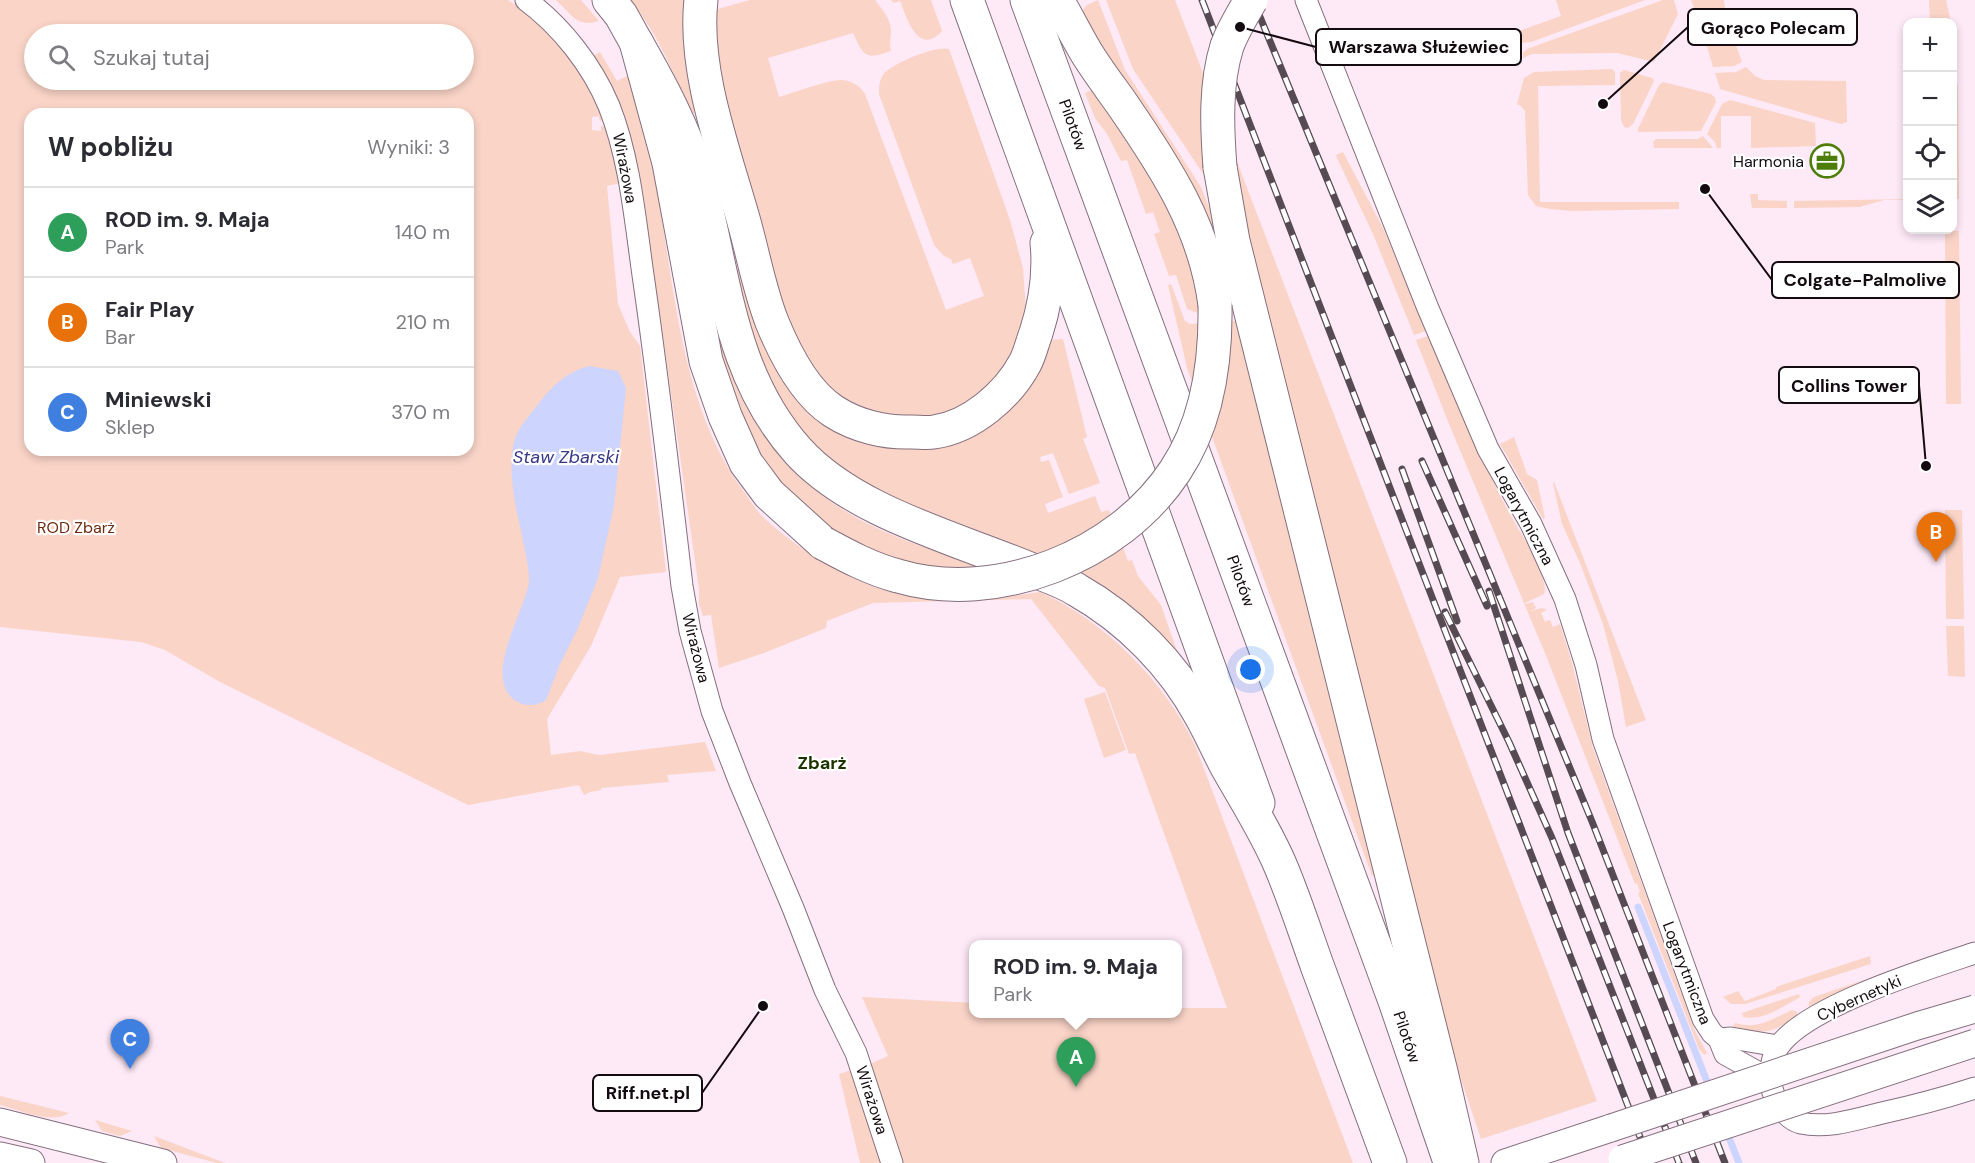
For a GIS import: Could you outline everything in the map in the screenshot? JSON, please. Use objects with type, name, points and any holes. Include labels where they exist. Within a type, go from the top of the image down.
[{"type":"main road","points":[[609,0],[621,15],[663,89],[680,125],[699,178],[724,296],[752,383],[773,418],[798,451],[826,477],[870,504],[1074,587],[1105,607],[1141,637],[1182,685],[1201,714],[1220,755],[1280,864]]},
{"type":"main road","points":[[701,0],[700,27],[709,96],[772,321],[792,363],[810,390],[832,411],[861,425],[898,433],[935,432],[970,419],[997,400],[1015,380],[1026,361],[1042,315],[1047,276],[1047,247],[1042,209]]},
{"type":"main road","points":[[967,0],[1390,1163]]},
{"type":"main road","name":"Pilotów","points":[[1027,0],[1390,990],[1451,1163]]},
{"type":"main road","points":[[636,42],[669,163],[706,361],[725,416],[746,463],[769,494],[823,543],[864,564],[899,577],[926,582],[954,584],[991,582],[1037,573],[1089,550],[1113,534],[1150,501],[1176,471],[1188,448],[1202,412],[1211,378],[1215,344],[1215,305],[1209,267],[1202,243],[1181,197],[1124,106],[1086,53],[1057,0]]},
{"type":"main road","points":[[1251,0],[1227,46],[1219,94],[1217,130],[1220,167],[1233,241],[1442,1072],[1462,1163]]},
{"type":"street","name":"Wirażowa","points":[[526,0],[567,39],[591,73],[608,104],[620,139],[638,238],[682,586],[690,631],[712,711],[825,990],[856,1053],[892,1163]]},
{"type":"street","name":"Logarytmiczna","points":[[1306,0],[1427,306],[1483,438],[1531,524],[1565,599],[1586,665],[1603,739],[1698,1006],[1708,1029],[1719,1039],[1725,1054],[1759,1072],[1771,1075]]},
{"type":"street","name":"Cybernetyki","points":[[1778,1046],[1809,1020],[1856,997],[1918,972],[1975,953]]},
{"type":"street","points":[[1505,1163],[1917,1026],[1975,1009]]},
{"type":"street","name":"Logarytmiczna","points":[[1719,1039],[1731,1038],[1778,1046]]},
{"type":"street","points":[[1616,1161],[1975,1043]]},
{"type":"street","points":[[1778,1046],[1771,1075],[1773,1092],[1780,1106],[1794,1120],[1801,1123],[1838,1123],[1939,1100],[1975,1088]]},
{"type":"street","points":[[0,1122],[163,1163]]},
{"type":"street","points":[[0,1156],[31,1163]]},
{"type":"green space","name":"ROD Zbarż","points":[[0,0],[508,0],[535,19],[575,66],[605,119],[600,121],[599,116],[592,117],[592,130],[601,131],[601,126],[608,127],[621,183],[607,186],[618,304],[630,332],[640,346],[666,572],[620,577],[591,646],[547,719],[551,755],[580,751],[599,755],[705,742],[716,771],[667,775],[669,782],[601,788],[601,790],[584,795],[579,785],[468,805],[220,682],[165,650],[141,642],[0,627]]},
{"type":"green space","points":[[556,0],[581,0],[599,21],[585,23],[580,21]]},
{"type":"green space","points":[[629,0],[688,0],[701,110],[691,114],[657,39]]},
{"type":"green space","points":[[750,0],[875,0],[886,14],[891,27],[891,51],[870,56],[863,52],[853,33],[768,58],[779,97],[837,80],[853,83],[863,91],[946,310],[984,296],[970,258],[953,264],[951,259],[944,256],[934,245],[879,92],[883,75],[894,66],[924,53],[949,49],[1010,220],[1023,268],[1026,311],[1021,337],[1006,369],[965,406],[930,418],[889,419],[852,405],[835,393],[817,374],[802,352],[779,297],[717,62],[714,10]]},
{"type":"green space","points":[[891,0],[931,0],[942,31],[934,38],[926,40],[920,37],[910,25],[900,1],[894,3]]},
{"type":"green space","points":[[1098,0],[1125,70],[1201,187],[1214,220],[1223,264],[1079,14],[1087,5]]},
{"type":"green space","points":[[1106,0],[1175,0],[1597,1101],[1481,1139],[1430,974],[1376,875],[1372,876],[1187,368],[1168,285],[1171,284],[1185,321],[1190,324],[1248,320],[1210,184],[1133,69]]},
{"type":"green space","points":[[1556,0],[1645,0],[1531,42],[1514,44],[1508,42],[1508,35],[1561,16]]},
{"type":"green space","points":[[1663,0],[1674,0],[1678,14],[1654,62],[1617,53],[1532,54],[1523,58],[1523,53],[1527,49]]},
{"type":"green space","points":[[1691,0],[1724,0],[1726,17],[1709,23],[1699,20]]},
{"type":"green space","points":[[1929,0],[1946,0],[1950,18],[1930,18]]},
{"type":"green space","points":[[1728,23],[1742,62],[1734,66],[1713,67],[1704,36],[1706,32]]},
{"type":"green space","points":[[600,52],[617,81],[629,75],[651,157],[675,304],[693,384],[706,422],[723,458],[755,508],[803,549],[859,581],[897,594],[938,599],[979,599],[1040,592],[1087,619],[1130,655],[1167,698],[1195,745],[1353,1163],[903,1163],[870,1064],[888,1056],[862,997],[969,1003],[969,1018],[1182,1018],[1182,1008],[1227,1008],[1135,753],[1129,754],[1105,688],[1099,686],[1031,599],[873,603],[827,621],[826,628],[719,668],[711,615],[703,616],[699,604],[699,589],[657,295],[630,133],[619,106],[592,57]]},
{"type":"green space","points":[[1746,67],[1755,76],[1764,80],[1846,81],[1847,122],[1841,124],[1720,89],[1715,73],[1736,72]]},
{"type":"green space","points":[[1612,69],[1615,72],[1615,85],[1538,86],[1540,202],[1679,202],[1679,209],[1572,211],[1536,206],[1528,195],[1525,111],[1517,104],[1524,78],[1534,72]]},
{"type":"green space","points":[[1624,70],[1652,78],[1654,81],[1633,124],[1628,128],[1624,127],[1621,120],[1620,73]]},
{"type":"green space","points":[[1663,82],[1711,94],[1715,98],[1716,102],[1701,131],[1638,132],[1659,85]]},
{"type":"green space","points":[[1958,84],[1959,199],[1957,199]]},
{"type":"green space","points":[[1096,88],[1140,156],[1177,227],[1195,277],[1200,314],[1187,309],[1176,275],[1169,276],[1154,234],[1160,232],[1153,212],[1146,214],[1127,160],[1121,161],[1107,134],[1095,118],[1085,93]]},
{"type":"green space","points":[[1730,100],[1815,123],[1816,146],[1751,148],[1751,116],[1721,116],[1721,148],[1717,148],[1715,142],[1707,134],[1722,104]]},
{"type":"green space","points":[[1703,136],[1713,148],[1654,148],[1653,142],[1656,139],[1698,139]]},
{"type":"green space","points":[[1343,152],[1384,230],[1426,331],[1414,335],[1373,234],[1337,158],[1336,155]]},
{"type":"green space","points":[[1750,194],[1758,194],[1758,200],[1787,201],[1787,208],[1752,208]]},
{"type":"green space","points":[[1903,199],[1884,200],[1860,207],[1794,208],[1794,201]]},
{"type":"green space","points":[[1959,231],[1961,404],[1946,404],[1945,234],[1957,234]]},
{"type":"green space","points":[[744,268],[773,358],[913,448],[1049,340],[1063,339],[1087,437],[1083,439],[1100,483],[1069,494],[1053,453],[1040,457],[1041,462],[1049,460],[1063,497],[1045,504],[1048,513],[1095,496],[1101,512],[1109,510],[1128,561],[1132,560],[1138,576],[1161,605],[1180,660],[866,484],[819,451],[784,409],[762,366],[732,270]]},
{"type":"green space","points":[[716,315],[724,351],[743,401],[764,435],[791,468],[815,490],[866,523],[923,547],[986,568],[989,572],[895,565],[832,530],[787,492],[768,469],[741,421],[710,317]]},
{"type":"green space","points":[[1428,336],[1480,454],[1540,569],[1545,588],[1544,594],[1525,603],[1533,602],[1536,608],[1529,612],[1540,608],[1547,610],[1541,613],[1545,622],[1550,620],[1553,627],[1560,624],[1593,748],[1695,1031],[1707,1053],[1704,1055],[1699,1049],[1638,893],[1640,892],[1637,883],[1635,884],[1547,658],[1416,340]]},
{"type":"green space","points":[[1514,437],[1527,474],[1537,480],[1545,518],[1543,519],[1500,444]]},
{"type":"green space","points":[[1554,482],[1646,720],[1626,727],[1618,681],[1603,624],[1580,563],[1562,524]]},
{"type":"green space","points":[[1945,510],[1962,510],[1964,619],[1946,619]]},
{"type":"green space","points":[[1946,626],[1964,626],[1965,677],[1948,676]]},
{"type":"green space","points":[[1105,692],[1126,750],[1104,758],[1084,699]]},
{"type":"green space","points":[[1870,956],[1871,964],[1745,1004],[1731,1004],[1723,997],[1738,991],[1745,1001],[1776,989],[1776,987]]},
{"type":"green space","points":[[1864,980],[1865,983],[1809,1009],[1809,1002],[1814,997]]},
{"type":"green space","points":[[1799,994],[1800,997],[1766,1015],[1743,1017],[1742,1013]]},
{"type":"green space","points":[[1792,1010],[1797,1012],[1797,1016],[1769,1031],[1751,1031],[1733,1026],[1735,1023],[1758,1024]]},
{"type":"green space","points":[[852,1070],[882,1163],[860,1163],[839,1074]]},
{"type":"green space","points":[[0,1096],[69,1113],[54,1118],[35,1115],[0,1105]]},
{"type":"green space","points":[[95,1120],[132,1131],[120,1136],[102,1131]]},
{"type":"green space","points":[[154,1136],[225,1163],[217,1163],[161,1148]]},
{"type":"water","name":"Staw Zbarski","points":[[589,366],[618,371],[626,388],[614,506],[598,578],[578,628],[560,664],[546,700],[527,705],[520,703],[508,693],[503,679],[503,663],[529,581],[512,483],[513,446],[521,427],[550,390],[567,376]]},
{"type":"waterway","points":[[1638,907],[1710,1089]]},
{"type":"waterway","points":[[1726,1130],[1739,1163]]},
{"type":"railway","points":[[1202,0],[1650,1163]]},
{"type":"railway","points":[[1253,0],[1593,824],[1725,1163]]},
{"type":"railway","points":[[1422,461],[1487,606]]},
{"type":"railway","points":[[1402,469],[1457,621]]},
{"type":"railway","points":[[1489,591],[1568,833],[1696,1163]]},
{"type":"railway","points":[[1445,612],[1509,742],[1552,838],[1679,1163]]},
{"type":"place","name":"Warszawa Służewiec","points":[[1240,27]]},
{"type":"place","name":"Gorąco Polecam","points":[[1603,104]]},
{"type":"place","name":"Harmonia","points":[[1827,161]]},
{"type":"place","name":"Colgate-Palmolive","points":[[1705,189]]},
{"type":"place","name":"Collins Tower","points":[[1926,466]]},
{"type":"place","name":"Fair Play","points":[[1936,562]]},
{"type":"place","name":"Riff.net.pl","points":[[763,1006]]},
{"type":"place","name":"Miniewski","points":[[130,1069]]},
{"type":"place","name":"ROD im. 9. Maja","points":[[1076,1087]]},
{"type":"district","name":"Zbarż","points":[[822,763]]}]
